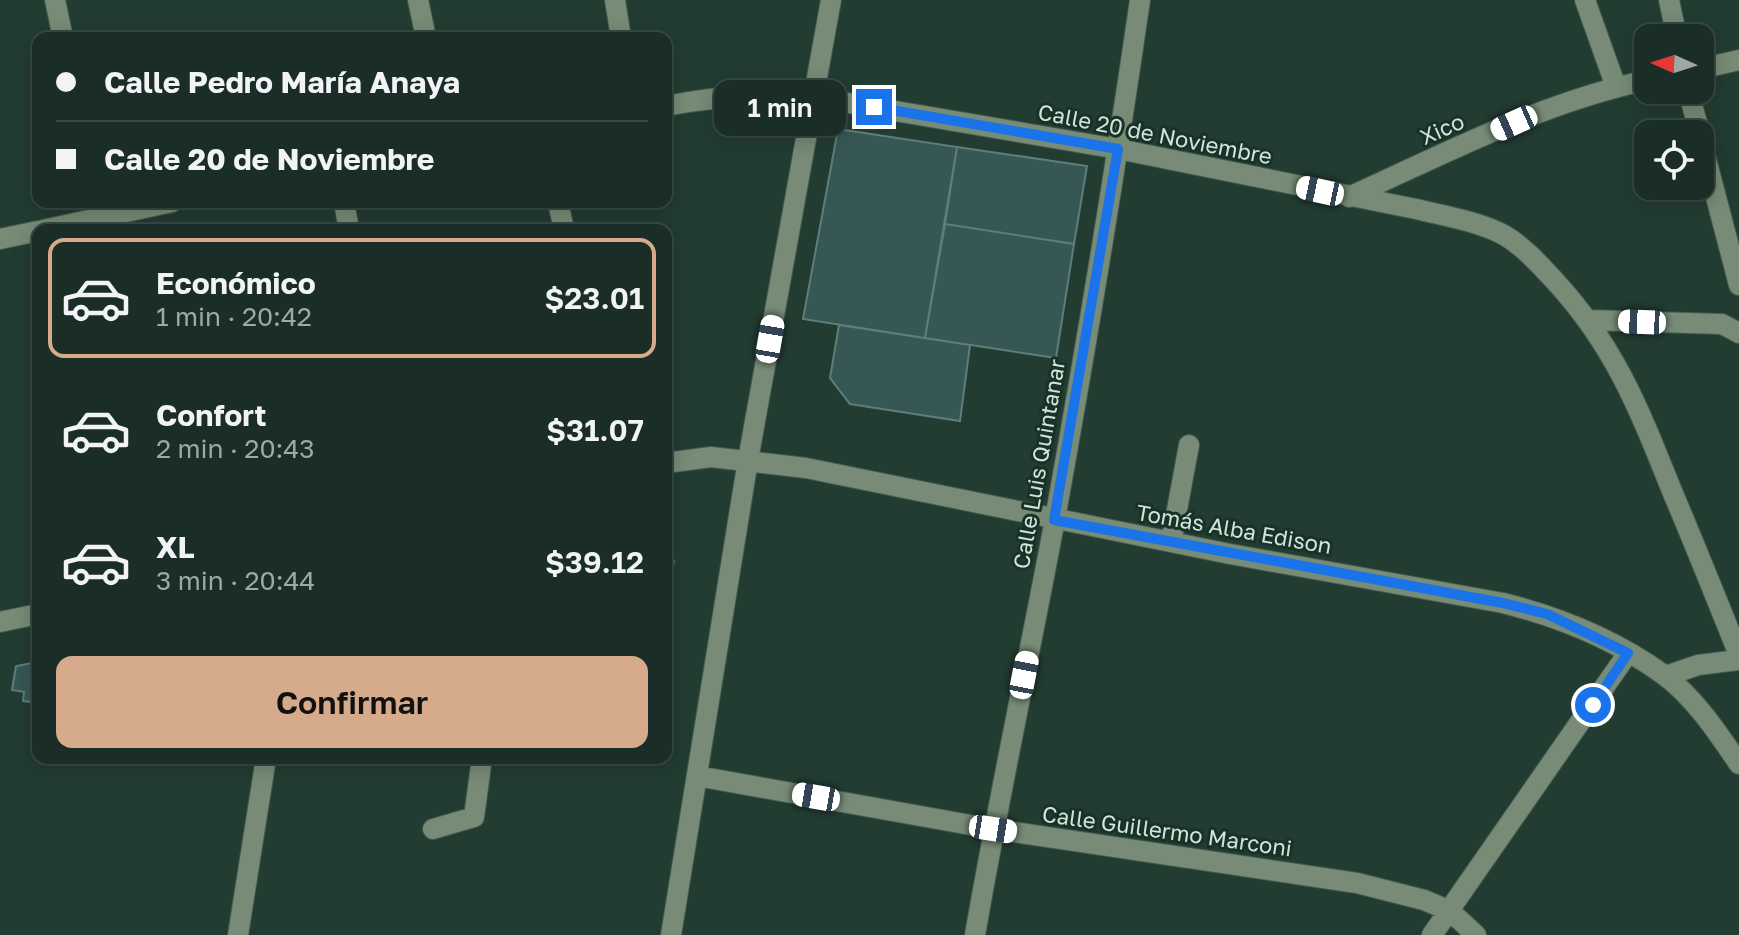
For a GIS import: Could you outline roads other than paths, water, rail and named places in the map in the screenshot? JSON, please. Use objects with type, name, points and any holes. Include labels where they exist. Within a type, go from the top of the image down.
[{"type":"street","points":[[55,0],[62,32]]},
{"type":"street","points":[[418,0],[425,32]]},
{"type":"street","points":[[615,0],[620,32]]},
{"type":"street","points":[[671,935],[748,460],[831,0]]},
{"type":"street","name":"Calle Luis Quintanar","points":[[975,935],[1054,520],[1118,149],[1140,0]]},
{"type":"street","points":[[1585,0],[1616,87]]},
{"type":"street","points":[[1669,0],[1674,24]]},
{"type":"street","points":[[1714,66],[1739,60]]},
{"type":"street","name":"Xico","points":[[1349,197],[1514,123],[1634,83]]},
{"type":"street","name":"Calle 20 de Noviembre","points":[[672,105],[741,95],[813,97],[1118,149],[1451,217],[1504,235],[1534,258],[1589,320],[1615,360],[1639,410],[1739,658]]},
{"type":"street","points":[[1714,189],[1739,285]]},
{"type":"street","points":[[69,224],[142,208]]},
{"type":"street","points":[[0,239],[32,233]]},
{"type":"street","points":[[1589,320],[1722,324],[1739,333]]},
{"type":"street","points":[[1171,542],[1189,445]]},
{"type":"street","name":"Tomás Alba Edison","points":[[672,462],[711,457],[857,477],[1054,520],[1503,603],[1547,614],[1628,653],[1666,676],[1720,735],[1739,764]]},
{"type":"street","points":[[0,622],[32,615]]},
{"type":"street","points":[[1432,935],[1628,653]]},
{"type":"street","points":[[1666,676],[1698,665],[1739,658]]},
{"type":"street","points":[[238,935],[265,764]]},
{"type":"street","points":[[433,829],[474,817],[481,764]]},
{"type":"street","name":"Calle Guillermo Marconi","points":[[697,776],[993,829],[1357,883],[1424,900],[1450,911],[1476,935]]}]
